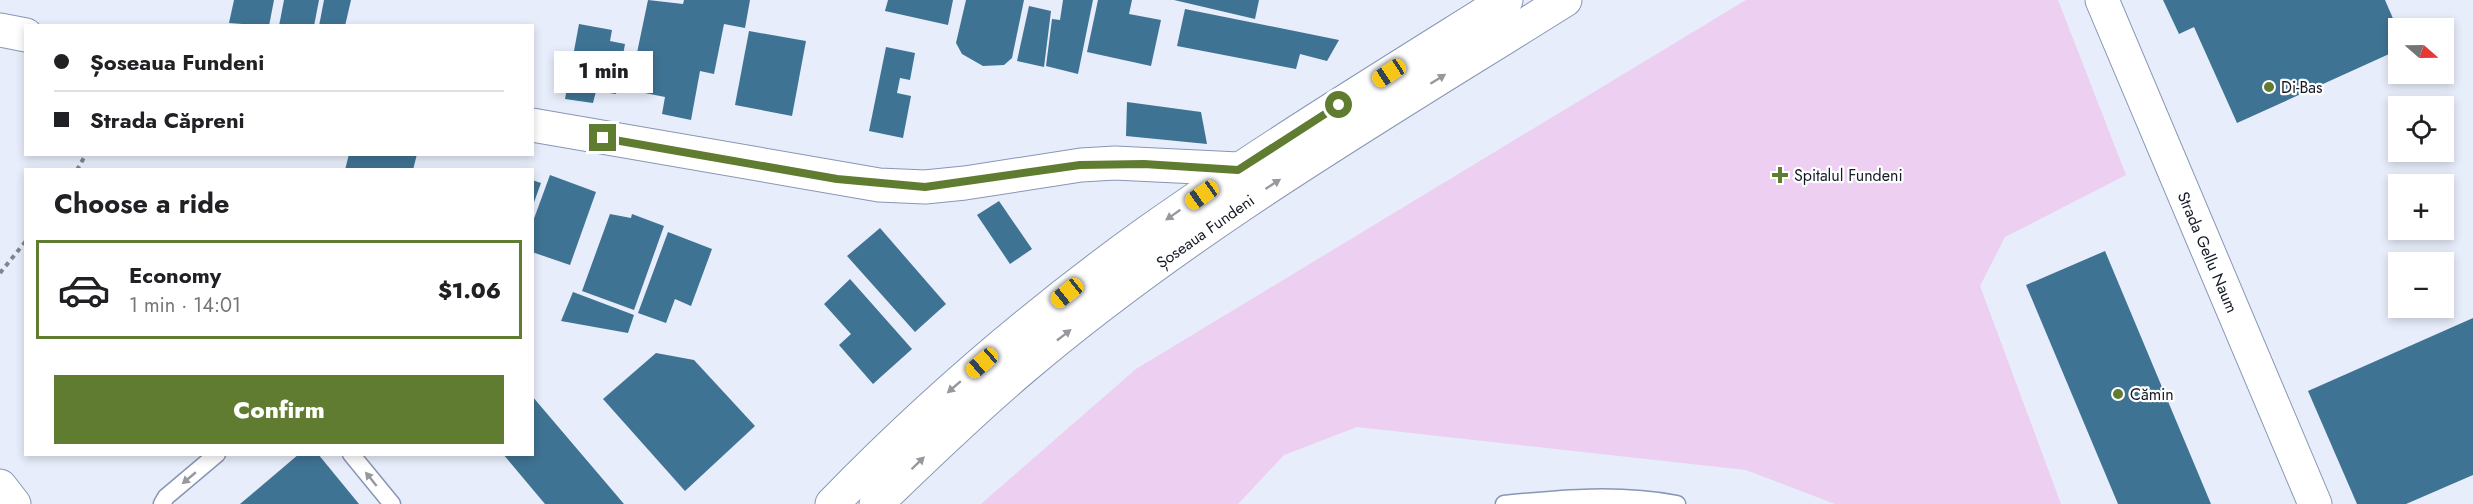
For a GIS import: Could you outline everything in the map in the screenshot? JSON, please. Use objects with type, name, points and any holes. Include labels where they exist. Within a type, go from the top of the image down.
[{"type":"main road","name":"Șoseaua Fundeni","points":[[832,504],[930,408],[999,347],[1147,233],[1238,170],[1506,0]]},
{"type":"main road","name":"Șoseaua Fundeni","points":[[876,504],[950,433],[1023,368],[1166,258],[1328,148],[1565,0]]},
{"type":"main road","name":"Strada Gellu Naum","points":[[2102,0],[2315,504]]},
{"type":"main road","points":[[0,30],[24,35]]},
{"type":"main road","points":[[534,125],[879,185],[925,187],[1080,165],[1144,164],[1238,170]]},
{"type":"main road","points":[[0,486],[15,504]]},
{"type":"lane","points":[[162,504],[166,497],[215,456]]},
{"type":"lane","points":[[353,456],[392,504]]},
{"type":"lane","points":[[1504,504],[1646,498],[1677,504]]},
{"type":"path","points":[[0,273],[24,243]]},
{"type":"shaded area","name":"Spitalul Fundeni","points":[[1746,0],[2058,0],[2126,175],[2005,237],[1980,286],[2061,504],[1835,504],[1746,470],[1357,427],[1284,455],[1238,504],[981,504],[1136,369]]},
{"type":"building","points":[[234,0],[274,0],[269,24],[229,23]]},
{"type":"building","points":[[284,0],[319,0],[314,24],[279,24]]},
{"type":"building","points":[[324,0],[351,0],[345,24],[319,24]]},
{"type":"building","points":[[648,0],[683,4],[684,0],[750,0],[745,28],[724,24],[714,74],[700,71],[691,120],[662,114],[665,97],[640,92],[644,73],[633,72]]},
{"type":"building","points":[[888,0],[953,0],[948,25],[885,11]]},
{"type":"building","points":[[966,0],[1024,0],[1012,58],[1004,65],[983,66],[962,54],[956,43]]},
{"type":"building","points":[[1063,0],[1093,0],[1078,74],[1046,66],[1052,19],[1060,20]]},
{"type":"building","points":[[1098,0],[1132,0],[1129,14],[1161,20],[1151,66],[1087,52]]},
{"type":"building","points":[[1174,0],[1259,0],[1255,19]]},
{"type":"building","name":"Di-Bas","points":[[2163,0],[2385,0],[2393,18],[2388,18],[2388,55],[2237,123],[2194,27],[2179,34]]},
{"type":"building","points":[[1029,6],[1051,11],[1044,67],[1017,61]]},
{"type":"building","points":[[1185,9],[1339,40],[1327,61],[1300,54],[1296,69],[1177,46]]},
{"type":"building","points":[[579,24],[612,30],[610,41],[625,44],[616,94],[596,91],[593,103],[565,99]]},
{"type":"building","points":[[749,31],[806,41],[792,116],[735,105]]},
{"type":"building","points":[[886,47],[915,53],[910,80],[900,78],[897,93],[911,96],[903,138],[869,131]]},
{"type":"building","points":[[1127,102],[1201,112],[1207,144],[1126,136]]},
{"type":"building","points":[[348,156],[416,156],[414,168],[346,168]]},
{"type":"building","points":[[550,175],[596,192],[570,265],[534,253],[534,219]]},
{"type":"building","points":[[534,181],[541,183],[534,202]]},
{"type":"building","points":[[999,201],[1032,249],[1010,264],[977,215]]},
{"type":"building","points":[[610,214],[631,218],[632,214],[664,226],[634,310],[582,291]]},
{"type":"building","points":[[880,228],[946,304],[915,332],[847,256]]},
{"type":"building","points":[[668,232],[712,249],[691,306],[675,299],[666,323],[638,313]]},
{"type":"building","name":"Cămin","points":[[2105,251],[2211,504],[2118,504],[2026,285]]},
{"type":"building","points":[[850,279],[912,349],[873,384],[839,345],[851,334],[824,304]]},
{"type":"building","points":[[573,292],[634,315],[628,333],[561,321]]},
{"type":"building","points":[[2473,318],[2473,475],[2406,504],[2357,504],[2308,391]]},
{"type":"building","points":[[656,353],[694,360],[755,426],[685,491],[603,399]]},
{"type":"building","points":[[534,398],[624,504],[545,504],[505,456],[534,456]]},
{"type":"building","points":[[297,456],[320,456],[359,504],[240,504]]},
{"type":"place","name":"Di-Bas","points":[[2269,87]]},
{"type":"place","name":"Spitalul Fundeni","points":[[1780,175]]},
{"type":"place","name":"Cămin","points":[[2118,394]]},
{"type":"route","points":[[603,138],[837,179],[879,185],[925,187],[965,183],[1036,170],[1115,163],[1238,170],[1339,105]]}]
